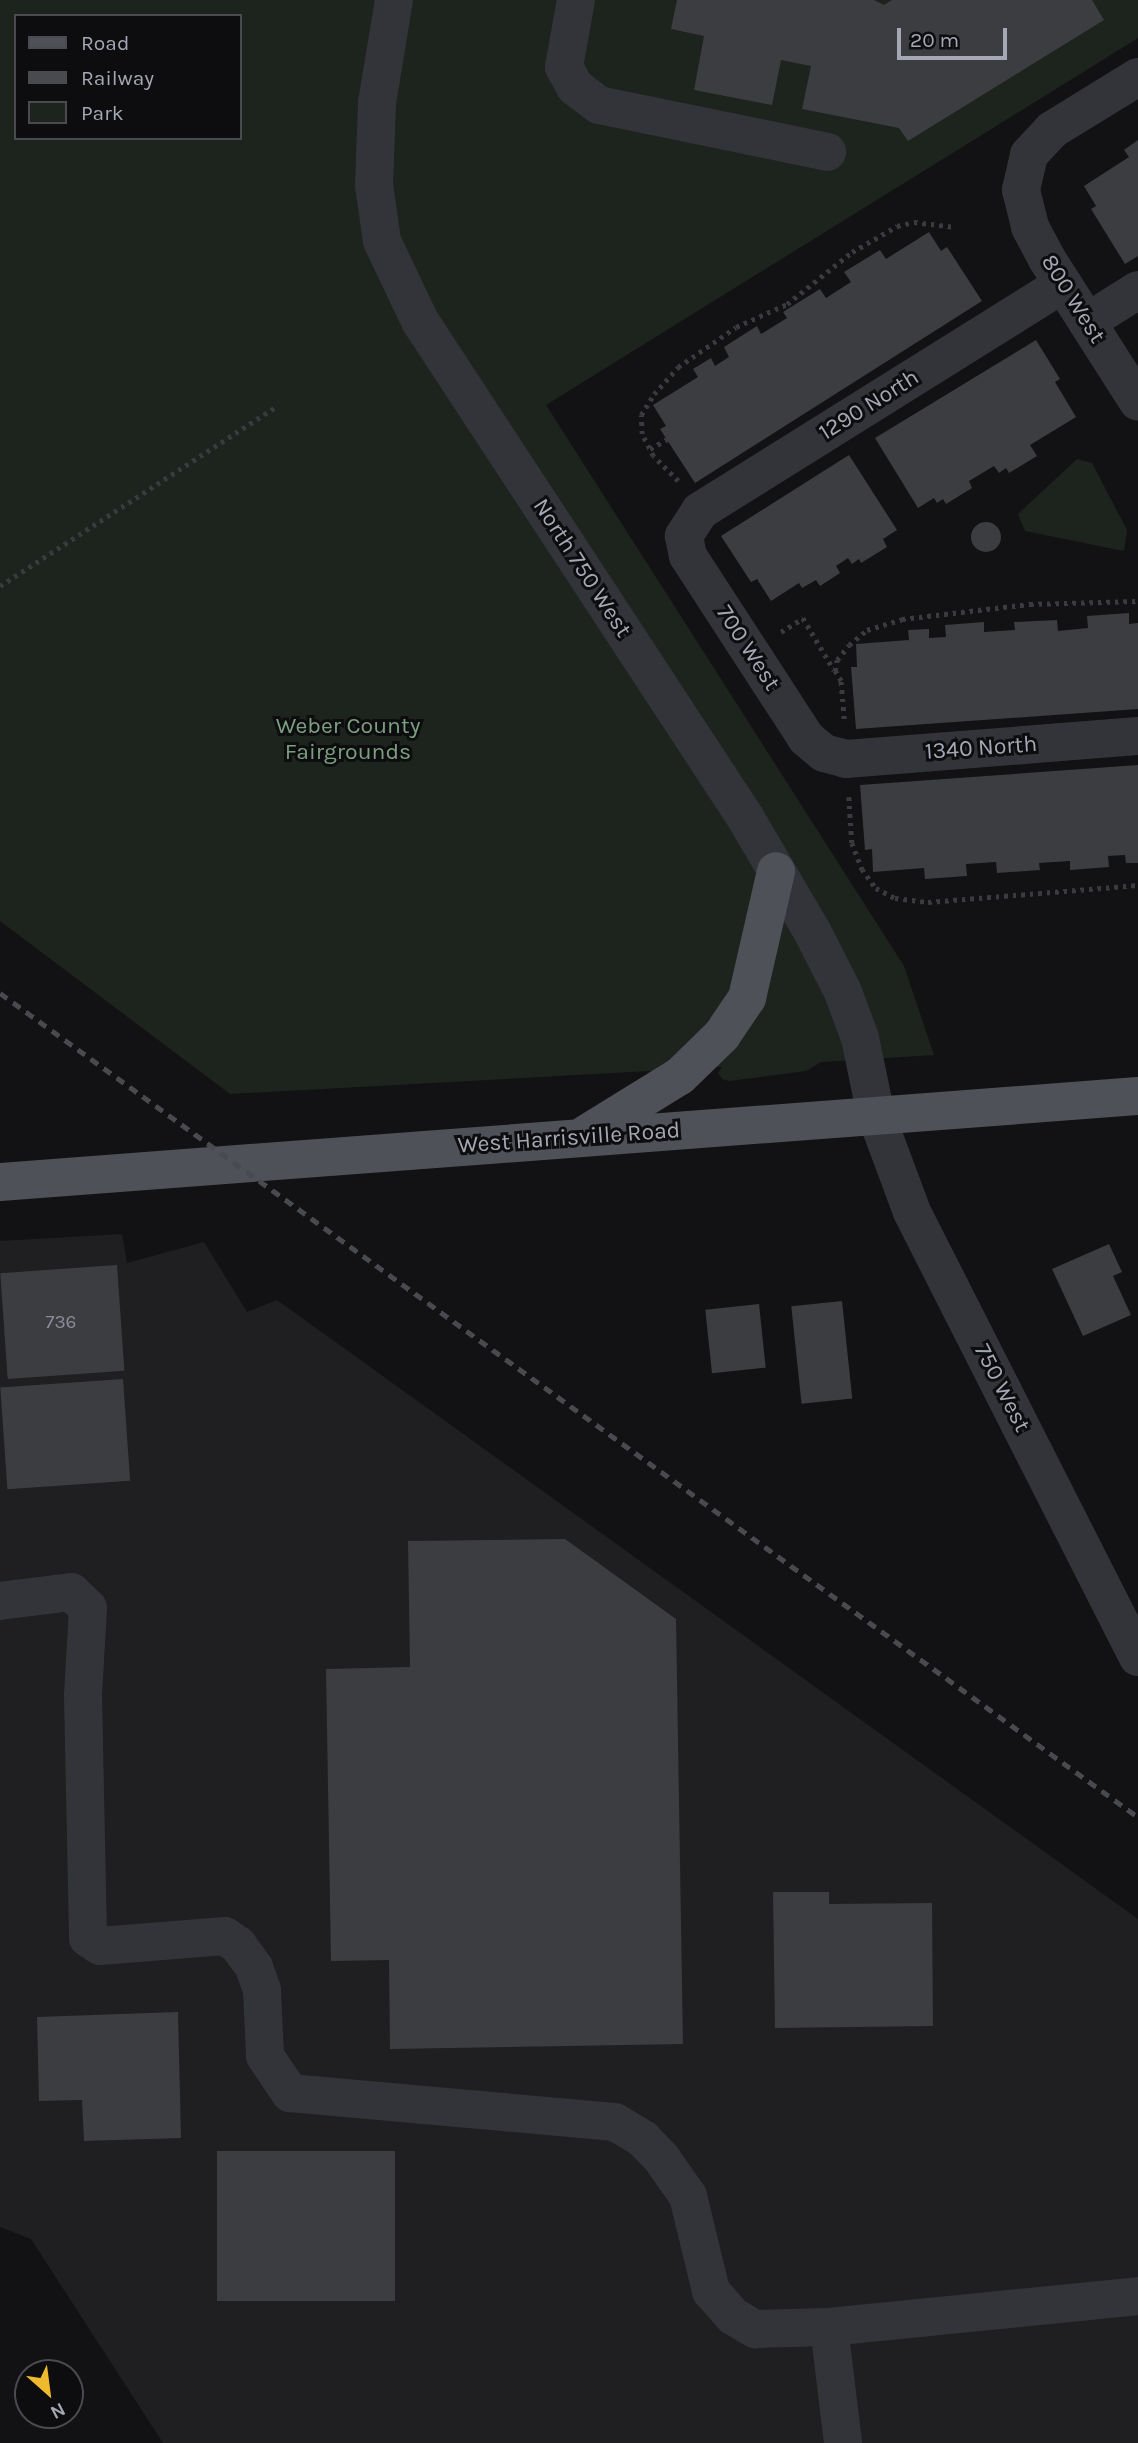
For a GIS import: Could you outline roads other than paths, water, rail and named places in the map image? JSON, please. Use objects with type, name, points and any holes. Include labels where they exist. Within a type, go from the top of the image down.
[{"type":"main road","points":[[581,1137],[680,1076],[722,1035],[747,999],[776,871]]},
{"type":"main road","name":"West Harrisville Road","points":[[0,1182],[1138,1096]]},
{"type":"street","name":"North 750 West","points":[[394,0],[377,103],[373,185],[382,241],[420,321],[745,817],[776,871],[844,992],[860,1038],[876,1115]]},
{"type":"street","points":[[576,0],[564,67],[575,87],[598,104],[827,152]]},
{"type":"street","name":"800 West","points":[[1138,77],[1052,130],[1029,155],[1021,190],[1030,227],[1138,402]]},
{"type":"street","name":"1290 North","points":[[684,536],[700,510],[1063,284]]},
{"type":"street","points":[[1087,322],[1138,290]]},
{"type":"street","name":"700 West","points":[[684,536],[688,556],[806,738],[824,753]]},
{"type":"street","name":"1340 North","points":[[824,753],[846,759],[1138,736]]},
{"type":"street","name":"750 West","points":[[876,1115],[912,1212],[1138,1657]]},
{"type":"street","points":[[0,1601],[71,1592],[88,1608],[83,1696],[88,1938],[100,1947],[225,1936],[238,1945],[254,1967],[262,1990],[265,2056],[290,2093],[615,2122],[643,2138],[663,2159],[688,2196],[711,2291],[733,2316],[755,2329],[829,2327],[1138,2296]]},
{"type":"street","points":[[829,2327],[843,2443]]},
{"type":"railway","points":[[0,993],[1138,1817]]},
{"type":"park label","name":"Weber County Fairgrounds","points":[[348,739]]}]
